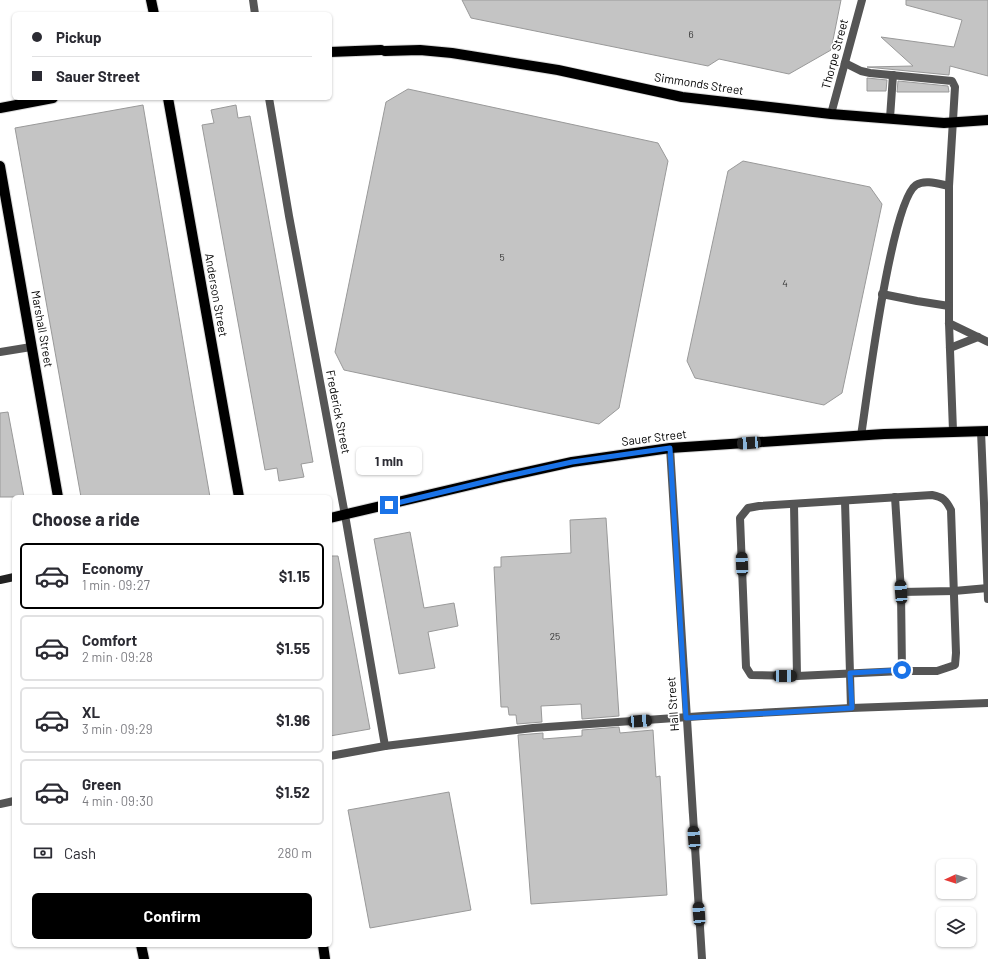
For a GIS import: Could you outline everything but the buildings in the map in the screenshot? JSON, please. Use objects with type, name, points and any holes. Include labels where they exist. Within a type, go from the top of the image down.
[{"type":"main road","points":[[151,0],[154,12]]},
{"type":"main road","name":"Simmonds Street","points":[[332,52],[420,50],[452,53],[558,70],[682,98],[831,114],[944,123],[988,120]]},
{"type":"main road","points":[[0,108],[42,100]]},
{"type":"main road","name":"Anderson Street","points":[[168,100],[239,495]]},
{"type":"main road","name":"Marshall Street","points":[[0,166],[58,495]]},
{"type":"main road","name":"Sauer Street","points":[[332,518],[572,462],[670,448],[860,436],[953,431],[985,431]]},
{"type":"main road","points":[[0,580],[12,577]]},
{"type":"main road","points":[[141,947],[144,959]]},
{"type":"main road","points":[[322,947],[325,959]]},
{"type":"street","points":[[253,0],[255,12]]},
{"type":"street","name":"Thorpe Street","points":[[831,114],[862,0]]},
{"type":"street","points":[[846,63],[865,72],[953,82],[956,87],[949,186],[949,322],[953,431]]},
{"type":"street","points":[[890,118],[893,75]]},
{"type":"street","name":"Frederick Street","points":[[269,100],[345,515],[385,746]]},
{"type":"street","points":[[860,436],[882,294],[900,215],[909,193],[916,185],[924,181],[949,186]]},
{"type":"street","points":[[882,294],[949,306]]},
{"type":"street","points":[[949,322],[988,342]]},
{"type":"street","points":[[950,348],[978,337]]},
{"type":"street","points":[[0,352],[32,347]]},
{"type":"street","points":[[985,431],[988,599]]},
{"type":"street","name":"Hall Street","points":[[670,448],[702,959]]},
{"type":"street","points":[[940,496],[947,501],[951,510],[956,652],[955,665],[937,671],[902,670],[797,676],[751,675],[746,667],[740,518],[748,508],[895,497],[940,496]]},
{"type":"street","points":[[895,497],[901,592],[902,670]]},
{"type":"street","points":[[844,501],[852,708]]},
{"type":"street","points":[[794,504],[797,676]]},
{"type":"street","points":[[901,592],[954,591],[988,588]]},
{"type":"street","points":[[332,756],[385,746],[533,728],[852,708],[988,703]]},
{"type":"street","points":[[0,804],[12,801]]},
{"type":"route","points":[[389,505],[572,462],[670,448],[686,718],[852,708],[850,673],[902,670]]}]
